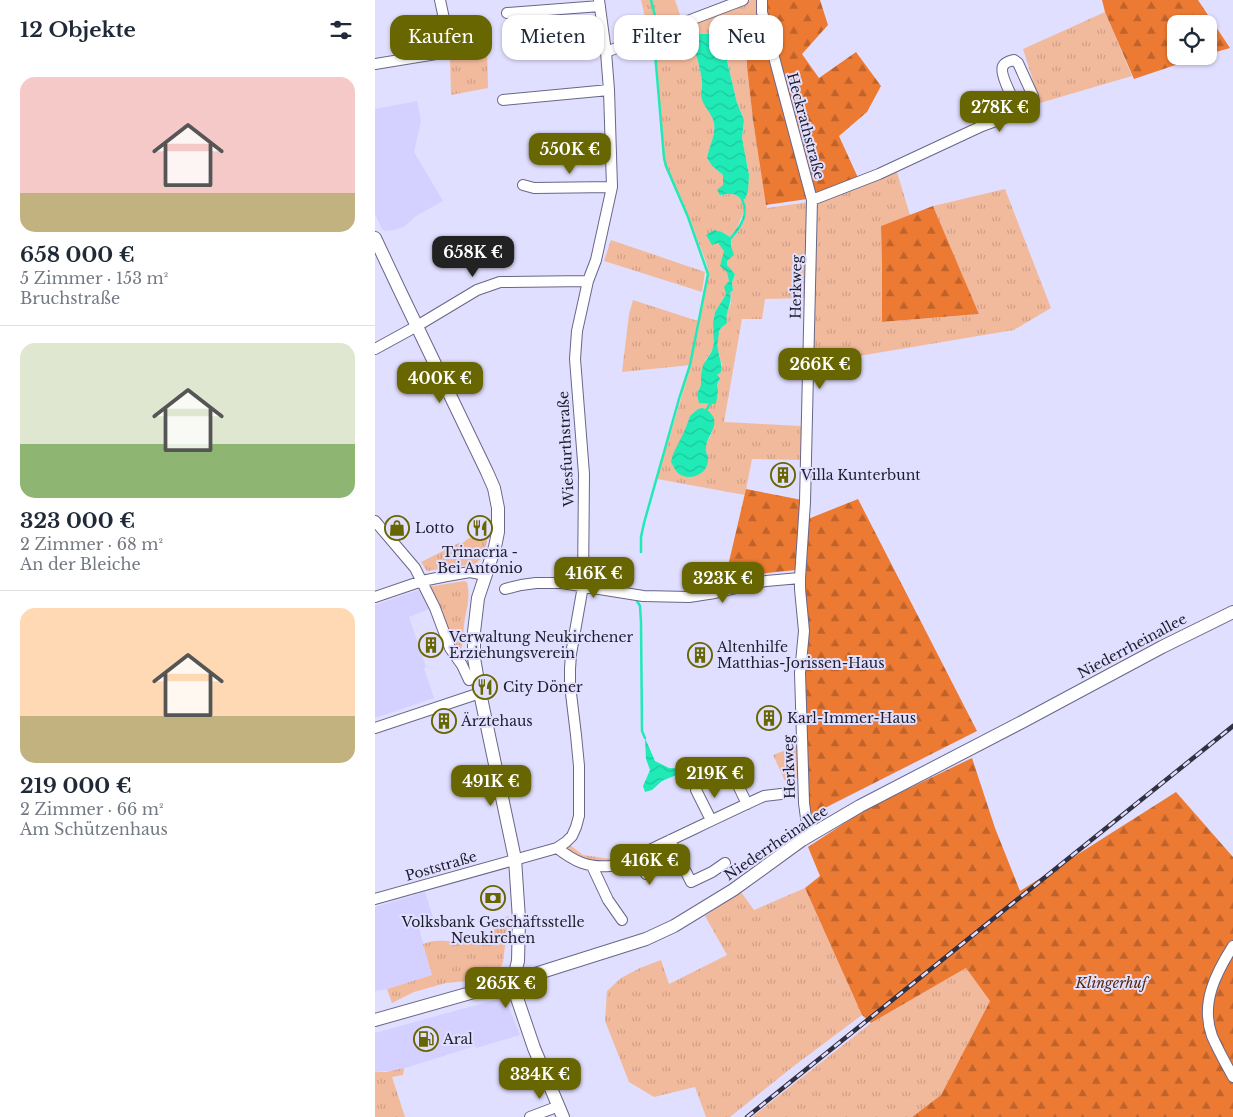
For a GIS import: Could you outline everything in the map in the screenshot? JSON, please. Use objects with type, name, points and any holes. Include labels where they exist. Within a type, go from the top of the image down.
[{"type":"main road","points":[[375,238],[494,488],[498,508],[498,532],[478,598],[474,632],[474,658],[515,859],[519,936],[518,961],[513,981],[534,1048],[561,1112]]},
{"type":"main road","name":"Niederrheinallee","points":[[375,1020],[513,981],[646,939],[674,926],[733,890],[789,848],[860,806],[1233,612]]},
{"type":"street","points":[[375,64],[437,54],[441,51],[446,42],[446,35],[440,0]]},
{"type":"street","points":[[606,52],[743,0]]},
{"type":"street","name":"Heckrathstraße","points":[[761,0],[762,12],[812,200]]},
{"type":"street","points":[[507,13],[599,3]]},
{"type":"street","name":"Wiesfurthstraße","points":[[515,859],[557,848],[566,842],[576,828],[579,816],[579,766],[570,670],[583,586],[584,474],[575,359],[577,331],[588,280],[596,260],[612,187],[609,90],[599,3]]},
{"type":"street","points":[[812,200],[879,174],[983,126],[1029,109],[1034,102],[1033,96],[1018,63],[1014,60],[1004,64],[1002,67],[1003,75],[1017,108],[1015,114]]},
{"type":"street","points":[[503,100],[609,90]]},
{"type":"street","points":[[523,185],[534,188],[612,187]]},
{"type":"street","name":"Herkweg","points":[[812,200],[805,502],[800,578],[804,631],[800,673],[804,803],[806,818],[814,832]]},
{"type":"street","points":[[375,349],[477,290],[500,282],[588,280]]},
{"type":"street","points":[[375,521],[415,568],[423,581],[450,648],[462,665],[469,680]]},
{"type":"street","points":[[375,597],[423,581],[470,572],[485,575]]},
{"type":"street","points":[[505,590],[535,583],[562,583],[639,596],[689,596],[715,593],[766,581],[800,578]]},
{"type":"street","points":[[375,728],[480,693]]},
{"type":"street","points":[[733,775],[747,804]]},
{"type":"street","points":[[696,790],[711,820]]},
{"type":"street","points":[[557,848],[571,859],[592,866],[611,866],[637,856],[765,796],[781,794]]},
{"type":"street","points":[[671,840],[691,882],[712,872],[725,863]]},
{"type":"street","points":[[637,856],[646,874],[679,858]]},
{"type":"street","name":"Poststraße","points":[[375,899],[515,859]]},
{"type":"street","points":[[592,866],[608,900],[622,920]]},
{"type":"street","points":[[1233,946],[1219,969],[1209,996],[1208,1016],[1212,1035],[1233,1077]]},
{"type":"street","points":[[530,1117],[561,1112]]},
{"type":"shaded area","points":[[417,101],[421,121],[414,152],[443,201],[416,216],[405,226],[385,231],[382,229],[375,214],[375,109]]},
{"type":"shaded area","points":[[421,589],[432,608],[409,617],[434,698],[375,718],[375,605]]},
{"type":"shaded area","points":[[425,892],[433,917],[417,921],[432,975],[375,991],[375,907]]},
{"type":"shaded area","points":[[505,997],[520,1035],[476,1048],[475,1046],[399,1070],[375,1072],[375,1033]]},
{"type":"green space","points":[[641,0],[675,0],[680,15],[644,15]]},
{"type":"green space","points":[[751,0],[758,2],[759,14],[711,15]]},
{"type":"green space","points":[[765,0],[820,0],[828,25],[802,54],[819,78],[856,52],[881,86],[867,112],[839,136],[859,180],[814,198],[766,205],[753,120],[747,60],[783,60],[783,15],[759,14]]},
{"type":"green space","points":[[1102,0],[1198,0],[1208,15],[1167,15],[1167,65],[1175,65],[1134,79],[1105,12]]},
{"type":"green space","points":[[1105,12],[1132,76],[1040,103],[1023,49]]},
{"type":"green space","points":[[709,16],[709,35],[699,37],[699,19]]},
{"type":"green space","points":[[1217,28],[1230,48],[1217,52]]},
{"type":"green space","points":[[450,60],[487,60],[488,88],[451,95]]},
{"type":"green space","points":[[655,60],[698,60],[702,80],[702,98],[714,123],[713,136],[707,158],[712,166],[723,175],[720,195],[731,194],[738,196],[749,175],[742,138],[744,120],[737,103],[727,60],[747,60],[753,120],[767,208],[809,202],[807,298],[765,299],[762,319],[742,319],[724,422],[802,426],[801,460],[752,459],[745,495],[657,479],[691,365],[622,372],[629,314],[633,300],[698,321],[694,345],[708,273],[707,265],[689,217],[665,167]],"holes":[[[746,209],[743,222],[731,240],[731,254],[727,261],[727,265],[735,274],[732,283],[733,290],[730,293],[731,303],[726,319],[718,333],[718,351],[722,365],[717,375],[719,382],[717,385],[718,390],[697,394],[701,385],[701,375],[706,359],[715,343],[713,323],[715,312],[725,296],[729,281],[725,251],[718,243],[722,232],[730,237],[737,228]],[[690,416],[712,432],[705,446],[708,460],[684,432]]]},
{"type":"green space","points":[[896,169],[910,215],[881,226],[883,322],[979,314],[933,206],[1005,189],[1051,308],[1014,330],[811,364],[815,203]]},
{"type":"green space","points":[[933,206],[979,314],[882,322],[881,226]]},
{"type":"green space","points":[[611,240],[705,272],[702,292],[604,261]]},
{"type":"green space","points":[[746,489],[802,500],[796,570],[767,573],[724,583]]},
{"type":"green space","points":[[858,499],[977,731],[807,817],[805,778],[805,584],[808,519]]},
{"type":"green space","points":[[469,538],[487,540],[482,556],[475,564],[427,571],[421,562],[459,543],[461,544]]},
{"type":"green space","points":[[467,582],[468,598],[463,643],[461,649],[458,650],[454,649],[427,587]]},
{"type":"green space","points":[[799,745],[801,776],[786,783],[773,755]]},
{"type":"green space","name":"Klingerhuf","points":[[972,758],[995,828],[1020,891],[1176,792],[1233,857],[1233,1117],[912,1117],[941,1095],[990,1001],[966,968],[871,1023],[862,1015],[805,888],[820,876],[808,847],[866,809]]},
{"type":"green space","points":[[570,845],[583,855],[618,860],[611,862],[584,860],[569,852],[568,847]]},
{"type":"green space","points":[[663,845],[669,845],[673,855],[669,860],[668,853],[653,860],[652,867],[646,866],[643,856],[645,854],[646,861],[661,853]]},
{"type":"green space","points":[[805,888],[862,1015],[730,1117],[706,1117],[695,1087],[654,1097],[629,1082],[605,1021],[607,991],[621,978],[661,960],[669,984],[727,955],[705,916],[741,892],[754,910]]},
{"type":"green space","points":[[509,916],[503,962],[500,969],[492,974],[468,981],[446,983],[414,992],[392,1003],[387,989],[432,975],[423,944],[435,941],[468,942],[484,939],[496,927],[493,921]]},
{"type":"green space","points":[[966,968],[990,1001],[941,1095],[912,1117],[752,1117],[871,1023]]},
{"type":"green space","points":[[404,1068],[403,1075],[392,1077],[405,1117],[375,1117],[375,1072],[386,1072]]},
{"type":"water","points":[[699,34],[709,34],[709,60],[727,60],[737,103],[744,120],[742,138],[749,175],[748,191],[745,199],[741,199],[734,194],[720,195],[717,190],[723,185],[723,175],[712,166],[707,158],[713,136],[714,123],[701,98],[702,80],[699,65]]},
{"type":"water","points":[[745,205],[746,215],[740,228],[731,240],[734,255],[727,261],[727,265],[735,274],[732,283],[733,290],[730,293],[727,323],[719,332],[718,349],[721,372],[717,375],[720,378],[717,385],[716,404],[699,403],[697,394],[701,385],[703,365],[712,351],[714,343],[713,323],[715,312],[725,296],[724,287],[729,281],[727,272],[720,266],[724,251],[718,243],[712,245],[706,235],[714,230],[730,237],[740,223],[744,210],[743,206]]},
{"type":"water","points":[[702,408],[707,410],[714,419],[714,427],[706,449],[707,465],[697,476],[686,477],[675,470],[671,462],[690,416]]},
{"type":"water","points":[[645,738],[655,761],[669,768],[691,769],[662,781],[652,790],[645,792],[643,786],[650,770],[646,759]]},
{"type":"waterway","points":[[651,0],[655,15]]},
{"type":"waterway","points":[[641,552],[641,537],[644,523],[690,365],[708,274],[688,217],[664,158],[656,60]]},
{"type":"waterway","points":[[742,199],[744,205]]},
{"type":"waterway","points":[[707,409],[710,404]]},
{"type":"waterway","points":[[637,601],[640,606],[641,622],[642,731],[645,738]]},
{"type":"railway","points":[[747,1117],[1233,726]]},
{"type":"place","name":"Villa Kunterbunt","points":[[783,475]]},
{"type":"place","name":"Lotto","points":[[397,528]]},
{"type":"place","name":"Trinacria - Bei Antonio","points":[[480,528]]},
{"type":"place","name":"Verwaltung Neukirchener Erziehungsverein","points":[[431,645]]},
{"type":"place","name":"Altenhilfe Matthias-Jorissen-Haus","points":[[700,655]]},
{"type":"place","name":"City Döner","points":[[485,687]]},
{"type":"place","name":"Karl-Immer-Haus","points":[[769,718]]},
{"type":"place","name":"Ärztehaus","points":[[444,721]]},
{"type":"place","name":"Volksbank Geschäftsstelle Neukirchen","points":[[493,898]]},
{"type":"place","name":"Aral","points":[[426,1039]]}]
